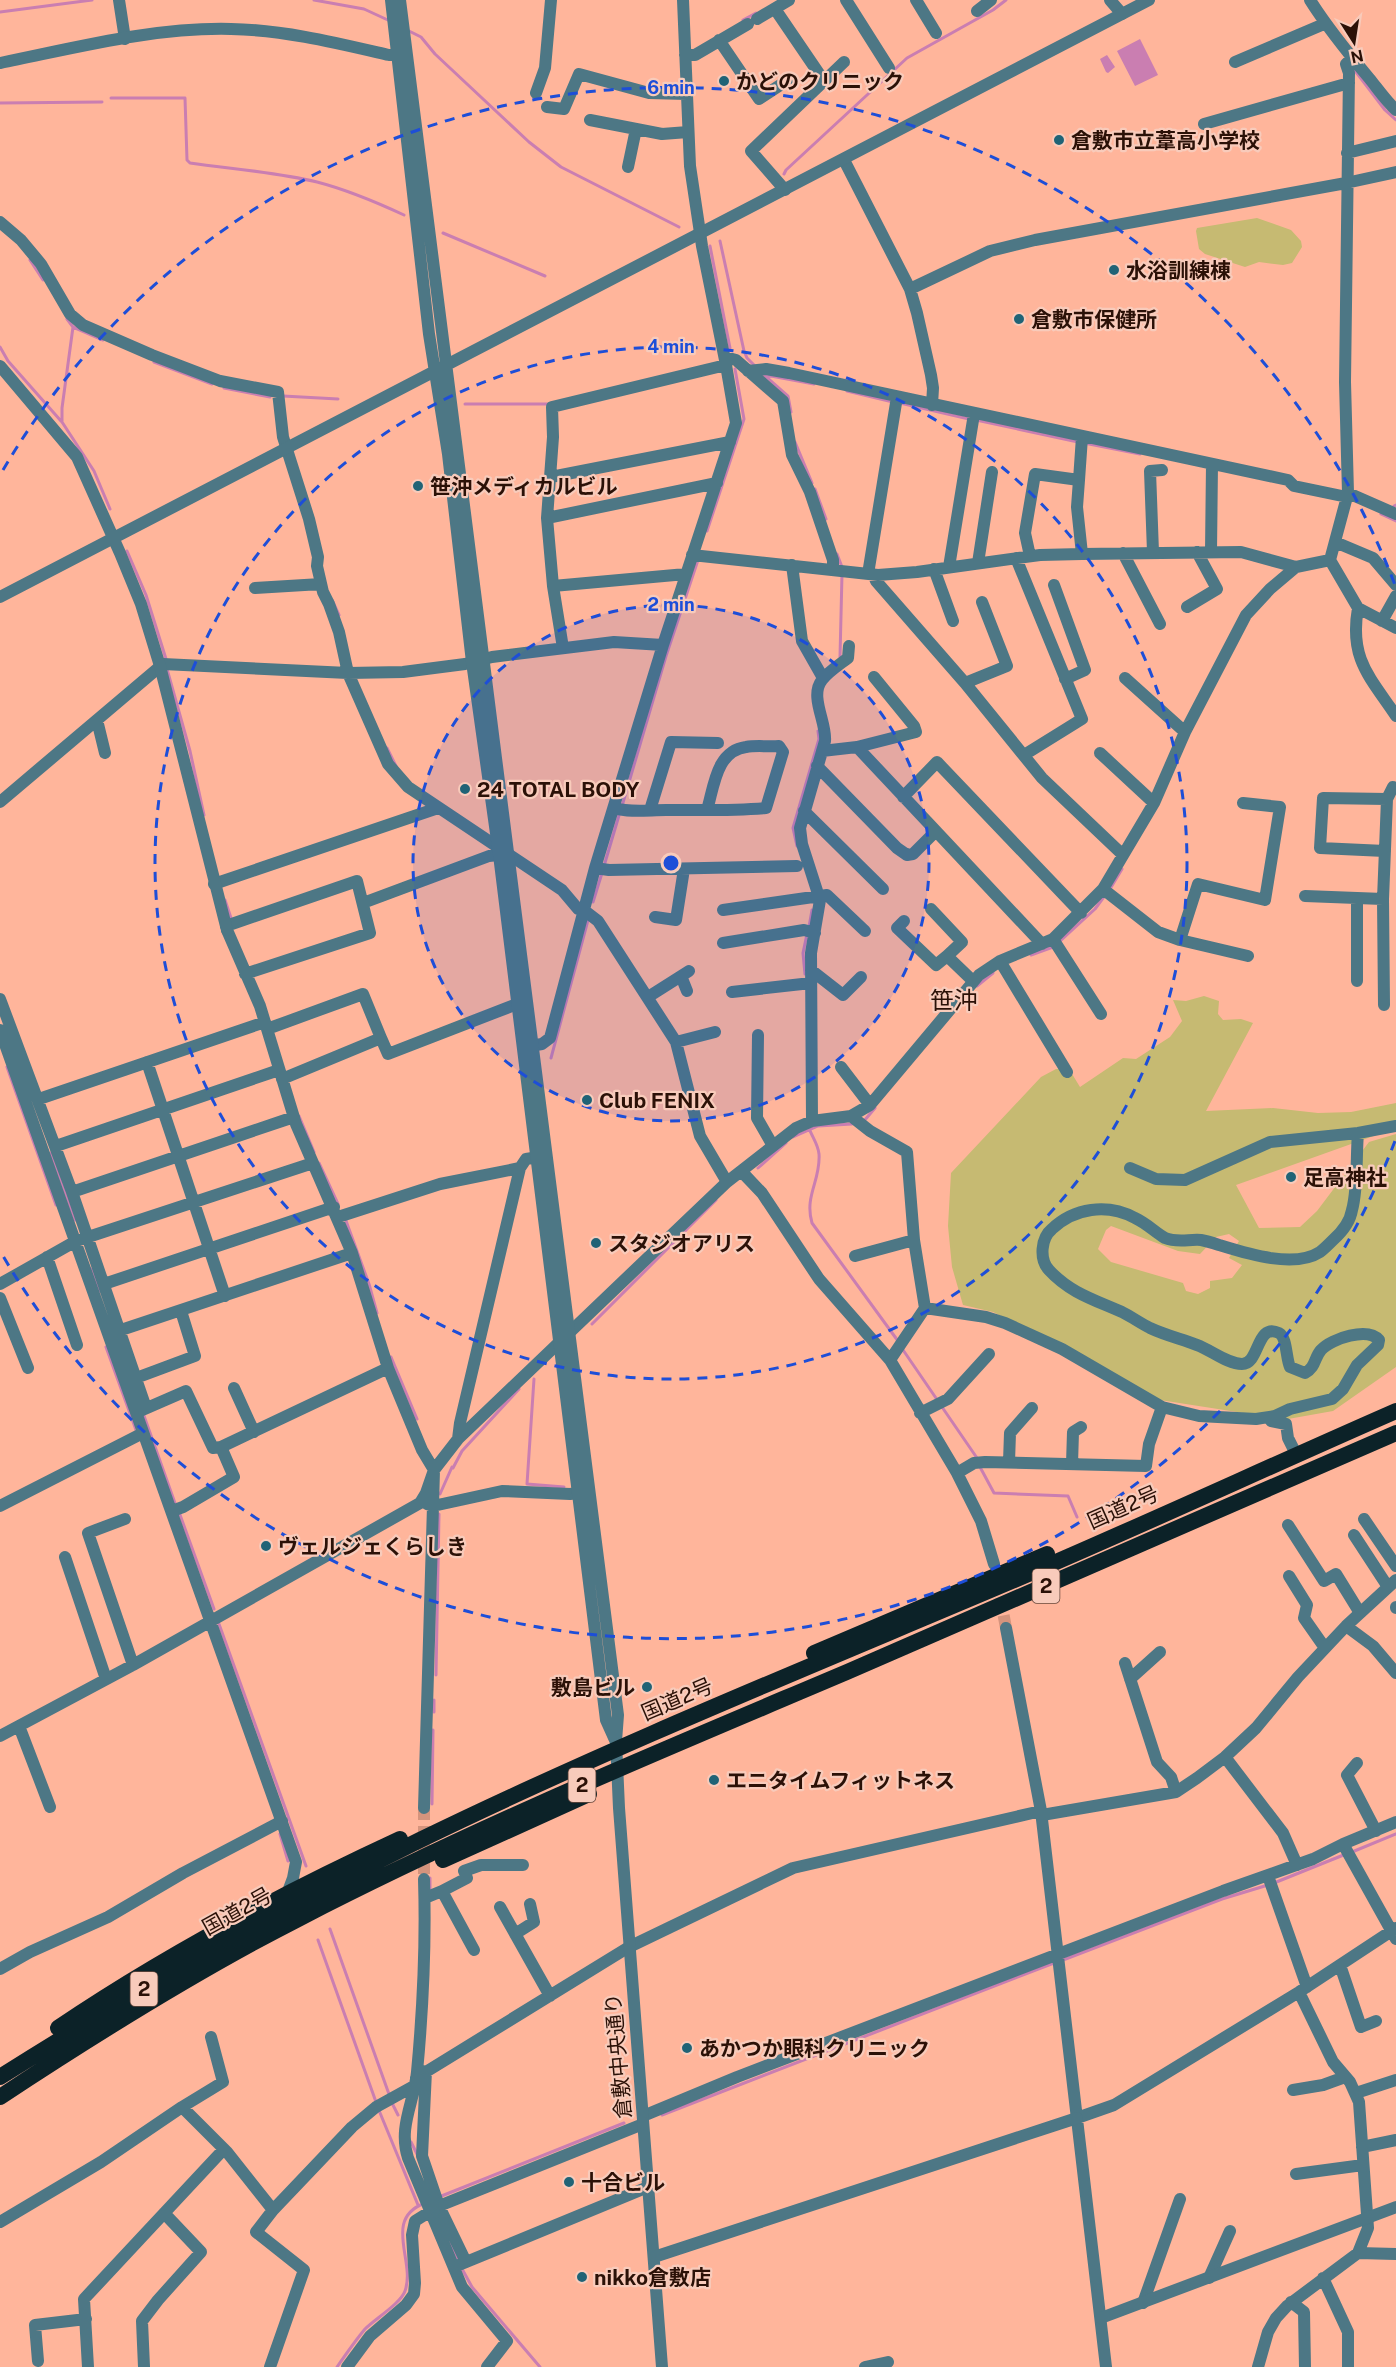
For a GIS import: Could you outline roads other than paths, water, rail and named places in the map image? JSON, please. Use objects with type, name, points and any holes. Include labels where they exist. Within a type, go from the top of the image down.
[{"type":"highway","name":"国道2号","points":[[0,2078],[172,1972],[419,1841],[531,1788],[1396,1411]]},
{"type":"highway","name":"国道2号","points":[[0,2097],[82,2043],[179,1984],[292,1907],[870,1662],[1396,1433]]},
{"type":"highway","points":[[82,2043],[109,2036],[302,1928],[398,1881],[617,1781],[1065,1588],[1221,1509]]},
{"type":"highway","points":[[0,2067],[168,1957],[292,1907],[348,1863],[871,1627],[1068,1546],[1095,1544]]},
{"type":"street","points":[[391,0],[399,25]]},
{"type":"street","points":[[400,0],[399,25],[428,323],[441,370],[447,444],[478,661],[527,1046]]},
{"type":"street","points":[[536,93],[545,68],[551,0]]},
{"type":"street","points":[[527,1046],[542,1044],[550,1038],[585,911],[619,809],[663,645],[686,574],[697,556],[736,423],[726,361],[700,235],[690,166],[687,94],[689,55],[683,0]]},
{"type":"street","points":[[689,55],[789,0]]},
{"type":"street","points":[[846,0],[889,68]]},
{"type":"street","points":[[916,0],[936,33]]},
{"type":"street","points":[[977,11],[991,0]]},
{"type":"street","points":[[1110,0],[1122,14]]},
{"type":"street","points":[[0,597],[441,370],[1149,0]]},
{"type":"street","points":[[1310,0],[1350,60],[1396,110]]},
{"type":"street","points":[[119,1],[125,39]]},
{"type":"street","points":[[775,9],[824,81]]},
{"type":"street","points":[[1235,62],[1324,24]]},
{"type":"street","points":[[0,63],[125,39],[190,30],[231,29],[279,32],[402,55]]},
{"type":"street","points":[[720,40],[759,99],[788,80]]},
{"type":"street","points":[[1350,60],[1346,183],[1347,495],[1330,560],[1359,608],[1396,628]]},
{"type":"street","points":[[785,190],[751,151],[844,62]]},
{"type":"street","points":[[547,107],[564,109],[579,74],[649,93],[687,94]]},
{"type":"street","points":[[1204,123],[1349,82]]},
{"type":"street","points":[[590,120],[662,134],[688,132]]},
{"type":"street","points":[[628,167],[636,129]]},
{"type":"street","points":[[1347,153],[1396,141]]},
{"type":"street","points":[[844,160],[910,289],[931,375],[932,405]]},
{"type":"street","points":[[910,289],[990,251],[1035,240],[1396,172]]},
{"type":"street","points":[[0,222],[21,240],[41,264],[70,314],[83,325],[220,381],[278,392],[286,450],[309,519],[318,557],[317,566],[321,584],[388,764],[408,787],[501,852],[561,890],[578,909],[585,911],[598,921],[676,1041],[700,1136],[727,1182]]},
{"type":"street","points":[[562,648],[547,518],[551,477],[552,407],[726,361],[736,360],[754,370],[783,400],[792,456],[814,501],[832,560],[839,570]]},
{"type":"street","points":[[0,366],[76,457],[141,604],[160,666],[227,928],[260,1006],[294,1117],[352,1253],[388,1368],[422,1450],[434,1470],[424,1808]]},
{"type":"street","points":[[754,370],[896,400],[932,405],[973,418],[1212,467],[1288,480],[1294,486],[1347,495],[1396,514]]},
{"type":"street","points":[[896,400],[871,574],[965,683],[1042,778],[1123,855]]},
{"type":"street","points":[[950,567],[973,418]]},
{"type":"street","points":[[1082,440],[1077,507],[1082,554]]},
{"type":"street","points":[[551,477],[730,442]]},
{"type":"street","points":[[1211,552],[1212,467]]},
{"type":"street","points":[[1153,552],[1149,471],[1162,470]]},
{"type":"street","points":[[978,563],[992,472]]},
{"type":"street","points":[[1030,556],[1025,533],[1035,474],[1079,480]]},
{"type":"street","points":[[547,518],[717,483]]},
{"type":"street","points":[[1335,542],[1372,558],[1396,585]]},
{"type":"street","points":[[1187,608],[1217,589],[1197,552]]},
{"type":"street","points":[[697,556],[792,564],[871,574],[934,569],[1030,556],[1082,554],[1241,552],[1296,567],[1330,560]]},
{"type":"street","points":[[1123,553],[1160,624]]},
{"type":"street","points":[[1016,558],[1082,719],[1024,755]]},
{"type":"street","points":[[792,564],[802,641],[821,674]]},
{"type":"street","points":[[0,1736],[133,1665],[420,1503],[434,1470],[458,1439],[727,1182],[773,1146],[809,1122],[851,1116],[870,1105],[973,981],[1002,964],[1052,943],[1081,913],[1106,892],[1123,855],[1154,803],[1185,732],[1246,615],[1270,589],[1296,567]]},
{"type":"street","points":[[934,569],[953,621]]},
{"type":"street","points":[[554,586],[686,574]]},
{"type":"street","points":[[255,588],[321,584]]},
{"type":"street","points":[[1054,585],[1085,670],[1065,679]]},
{"type":"street","points":[[1382,621],[1396,596]]},
{"type":"street","points":[[965,683],[1007,666],[982,602]]},
{"type":"street","points":[[1359,608],[1356,648],[1362,664],[1396,716]]},
{"type":"street","points":[[0,802],[160,666],[169,663],[352,672],[403,672],[614,642],[663,645]]},
{"type":"street","points":[[809,1122],[810,932],[820,900],[814,895],[800,836],[804,812],[826,733],[817,689],[821,674],[848,658],[849,646]]},
{"type":"street","points":[[822,751],[857,747],[916,732],[914,726],[874,677]]},
{"type":"street","points":[[1125,678],[1185,732]]},
{"type":"street","points":[[97,720],[105,753]]},
{"type":"street","points":[[650,810],[671,742],[718,743]]},
{"type":"street","points":[[619,809],[707,810],[766,808],[783,752],[779,747],[744,747],[731,753],[721,762],[707,810]]},
{"type":"street","points":[[857,747],[936,831],[1052,943],[1101,1014]]},
{"type":"street","points":[[1100,753],[1154,803]]},
{"type":"street","points":[[903,797],[937,762],[1081,913]]},
{"type":"street","points":[[817,766],[897,848],[907,855],[913,854],[936,831]]},
{"type":"street","points":[[1384,1005],[1383,899],[1387,799],[1393,787],[1396,788]]},
{"type":"street","points":[[1385,851],[1320,848],[1323,798],[1387,799]]},
{"type":"street","points":[[1180,940],[1198,884],[1265,900],[1280,807],[1243,803]]},
{"type":"street","points":[[214,884],[438,808]]},
{"type":"street","points":[[804,812],[883,889]]},
{"type":"street","points":[[363,903],[501,852]]},
{"type":"street","points":[[501,852],[517,1004],[527,1046]]},
{"type":"street","points":[[600,869],[797,866]]},
{"type":"street","points":[[655,917],[676,920],[684,869]]},
{"type":"street","points":[[227,928],[357,881],[370,933],[245,974]]},
{"type":"street","points":[[1106,892],[1158,932],[1180,940],[1248,956]]},
{"type":"street","points":[[723,910],[814,895],[827,895],[865,931]]},
{"type":"street","points":[[1305,896],[1383,899]]},
{"type":"street","points":[[1357,898],[1357,981]]},
{"type":"street","points":[[904,921],[897,928],[936,965],[962,942],[931,909]]},
{"type":"street","points":[[723,943],[810,932]]},
{"type":"street","points":[[947,956],[973,981]]},
{"type":"street","points":[[1002,964],[1067,1072]]},
{"type":"street","points":[[648,997],[685,974],[687,991]]},
{"type":"street","points":[[732,992],[808,980],[843,995],[861,976]]},
{"type":"street","points":[[39,1099],[147,1062],[363,994],[388,1054],[517,1004]]},
{"type":"street","points":[[0,999],[72,1192],[82,1239],[104,1284],[114,1333],[136,1378],[143,1433],[176,1509],[278,1822],[296,1862],[292,1907]]},
{"type":"street","points":[[676,1041],[715,1032]]},
{"type":"street","points":[[758,1035],[757,1118],[773,1146]]},
{"type":"street","points":[[1,1036],[82,1239],[141,1411]]},
{"type":"street","points":[[56,1146],[162,1109],[281,1074],[381,1038]]},
{"type":"street","name":"倉敷中央通り","points":[[527,1046],[584,1492],[618,1715],[617,1781],[662,2367]]},
{"type":"street","points":[[147,1062],[225,1296]]},
{"type":"street","points":[[841,1066],[870,1105]]},
{"type":"street","points":[[851,1116],[870,1131],[906,1152],[914,1240],[925,1308],[890,1360]]},
{"type":"street","points":[[72,1192],[294,1117]]},
{"type":"street","points":[[1130,1168],[1156,1179],[1185,1180],[1270,1142],[1358,1133],[1396,1126]]},
{"type":"street","points":[[925,1308],[986,1317],[1005,1323],[1062,1349],[1162,1407],[1199,1416],[1256,1419],[1275,1416],[1290,1409],[1332,1399],[1343,1389],[1357,1365],[1378,1346],[1379,1340],[1375,1335],[1365,1333],[1328,1345],[1319,1352],[1311,1370],[1305,1373],[1290,1367],[1283,1337],[1279,1333],[1272,1332],[1260,1340],[1249,1363],[1242,1364],[1197,1345],[1170,1337],[1124,1313],[1078,1295],[1047,1268],[1043,1257],[1043,1243],[1047,1233],[1060,1221],[1087,1210],[1102,1210],[1117,1211],[1134,1217],[1166,1238],[1175,1241],[1202,1240],[1255,1256],[1302,1258],[1311,1256],[1320,1252],[1348,1222],[1353,1209],[1358,1133]]},
{"type":"street","points":[[458,1439],[520,1168],[526,1159],[542,1156]]},
{"type":"street","points":[[0,1284],[82,1239],[314,1163]]},
{"type":"street","points":[[104,1284],[209,1249],[336,1212],[440,1184],[520,1168]]},
{"type":"street","points":[[741,1173],[762,1193],[819,1279],[890,1360],[957,1473],[981,1521],[994,1564]]},
{"type":"street","points":[[855,1256],[914,1240]]},
{"type":"street","points":[[114,1333],[352,1253]]},
{"type":"street","points":[[47,1257],[77,1345]]},
{"type":"street","points":[[0,1298],[28,1368]]},
{"type":"street","points":[[136,1378],[195,1356],[181,1311]]},
{"type":"street","points":[[920,1413],[948,1399],[989,1353]]},
{"type":"street","points":[[141,1411],[186,1391],[213,1448],[221,1447],[388,1368]]},
{"type":"street","points":[[234,1388],[254,1432]]},
{"type":"street","points":[[957,1473],[979,1463],[1146,1466],[1149,1444],[1162,1407]]},
{"type":"street","points":[[1009,1462],[1010,1433],[1032,1408]]},
{"type":"street","points":[[1268,1417],[1271,1421],[1286,1424],[1288,1438],[1296,1454]]},
{"type":"street","points":[[1072,1464],[1073,1432],[1081,1427]]},
{"type":"street","points":[[0,1506],[143,1433]]},
{"type":"street","points":[[176,1509],[234,1477],[221,1447]]},
{"type":"street","points":[[420,1503],[434,1506],[502,1491],[584,1492]]},
{"type":"street","points":[[124,1519],[88,1533],[133,1665]]},
{"type":"street","points":[[1364,1519],[1396,1566]]},
{"type":"street","points":[[1288,1526],[1324,1581],[1336,1574],[1360,1613]]},
{"type":"street","points":[[270,2367],[304,2270],[256,2232],[273,2210],[352,2127],[384,2102],[629,1947],[793,1868],[1042,1813],[1176,1792],[1226,1757],[1256,1728],[1325,1648],[1392,1583],[1354,1534]]},
{"type":"street","points":[[65,1557],[106,1679]]},
{"type":"street","points":[[1288,1576],[1306,1605],[1305,1618],[1325,1648]]},
{"type":"street","points":[[1346,1626],[1373,1646],[1396,1673]]},
{"type":"street","points":[[1006,1628],[1042,1813],[1057,1961],[1106,2367]]},
{"type":"street","points":[[1130,1679],[1160,1652]]},
{"type":"street","points":[[1125,1663],[1157,1762],[1171,1777],[1176,1792]]},
{"type":"street","points":[[19,1725],[50,1807]]},
{"type":"street","points":[[1226,1757],[1283,1833],[1297,1865]]},
{"type":"street","points":[[1357,1763],[1347,1775],[1376,1831]]},
{"type":"street","points":[[0,1969],[50,1942],[108,1917],[183,1873],[278,1822]]},
{"type":"street","points":[[347,2367],[370,2336],[406,2305],[414,2294],[412,2235],[415,2221],[432,2203],[643,2120],[737,2077],[1057,1961],[1222,1891],[1297,1865],[1396,1822]]},
{"type":"street","points":[[654,2257],[1114,2105],[1395,1932],[1343,1844]]},
{"type":"street","points":[[431,1896],[467,1878],[464,1871],[481,1865],[523,1864]]},
{"type":"street","points":[[1258,2367],[1268,2332],[1276,2318],[1291,2302],[1358,2253],[1366,2234],[1367,2219],[1359,2102],[1356,2093],[1333,2062],[1303,1989],[1268,1876]]},
{"type":"street","points":[[424,1879],[431,1896],[474,1950]]},
{"type":"street","points":[[425,2183],[419,2079],[431,1896]]},
{"type":"street","points":[[515,1934],[534,1922],[530,1904]]},
{"type":"street","points":[[500,1907],[550,1996]]},
{"type":"street","points":[[1340,1965],[1361,2027],[1376,2021]]},
{"type":"street","points":[[0,2222],[101,2162],[223,2082],[212,2037]]},
{"type":"street","points":[[1293,2090],[1323,2085],[1345,2077]]},
{"type":"street","points":[[419,2079],[403,2134],[406,2151],[425,2183],[460,2264],[462,2287],[507,2341],[487,2367]]},
{"type":"street","points":[[1356,2093],[1396,2080]]},
{"type":"street","points":[[182,2107],[224,2149],[273,2210]]},
{"type":"street","points":[[1362,2147],[1396,2140]]},
{"type":"street","points":[[88,2367],[84,2299],[224,2149]]},
{"type":"street","points":[[1296,2174],[1363,2165]]},
{"type":"street","points":[[460,2264],[648,2187]]},
{"type":"street","points":[[1143,2302],[1180,2199]]},
{"type":"street","points":[[1101,2318],[1396,2207]]},
{"type":"street","points":[[144,2367],[142,2321],[201,2252],[164,2213]]},
{"type":"street","points":[[1209,2278],[1230,2231]]},
{"type":"street","points":[[1358,2253],[1396,2254]]},
{"type":"street","points":[[1323,2278],[1348,2332],[1348,2367]]},
{"type":"street","points":[[1291,2302],[1304,2313],[1305,2367]]},
{"type":"street","points":[[38,2361],[34,2325],[86,2319]]},
{"type":"street","points":[[864,2367],[888,2362]]},
{"type":"waterway","points":[[0,12],[92,0]]},
{"type":"waterway","points":[[314,0],[364,9],[390,21]]},
{"type":"waterway","points":[[784,174],[907,58],[993,10],[1006,0]]},
{"type":"waterway","points":[[743,20],[756,13]]},
{"type":"waterway","points":[[409,31],[421,37],[435,54],[529,142],[561,167],[679,227]]},
{"type":"waterway","points":[[1353,68],[1385,110],[1396,120]]},
{"type":"waterway","points":[[111,98],[185,98],[187,160],[190,163],[270,173],[317,182],[362,197],[404,215]]},
{"type":"waterway","points":[[0,103],[102,102]]},
{"type":"waterway","points":[[443,233],[545,276]]},
{"type":"waterway","points":[[720,241],[744,351],[755,366]]},
{"type":"waterway","points":[[710,246],[730,348]]},
{"type":"waterway","points":[[30,260],[43,280]]},
{"type":"waterway","points":[[67,319],[73,327],[62,422],[94,471],[110,509]]},
{"type":"waterway","points":[[73,327],[103,340]]},
{"type":"waterway","points":[[0,347],[8,361],[61,421]]},
{"type":"waterway","points":[[154,362],[212,384]]},
{"type":"waterway","points":[[707,531],[744,419],[735,369]]},
{"type":"waterway","points":[[762,373],[788,396],[791,412]]},
{"type":"waterway","points":[[766,377],[814,384]]},
{"type":"waterway","points":[[224,388],[270,397]]},
{"type":"waterway","points":[[847,391],[893,402]]},
{"type":"waterway","points":[[283,396],[338,399]]},
{"type":"waterway","points":[[900,403],[969,419]]},
{"type":"waterway","points":[[465,404],[551,404]]},
{"type":"waterway","points":[[976,420],[1078,442]]},
{"type":"waterway","points":[[795,442],[812,483]]},
{"type":"waterway","points":[[1084,443],[1140,454]]},
{"type":"waterway","points":[[815,489],[826,519]]},
{"type":"waterway","points":[[1381,514],[1396,521]]},
{"type":"waterway","points":[[127,551],[146,595],[166,659]]},
{"type":"waterway","points":[[837,554],[842,567]]},
{"type":"waterway","points":[[622,806],[666,656],[698,560]]},
{"type":"waterway","points":[[840,657],[842,574]]},
{"type":"waterway","points":[[332,600],[339,615]]},
{"type":"waterway","points":[[167,669],[190,751],[204,815]]},
{"type":"waterway","points":[[797,846],[793,828],[819,739],[818,731]]},
{"type":"waterway","points":[[387,748],[396,766]]},
{"type":"waterway","points":[[604,866],[620,812]]},
{"type":"waterway","points":[[1110,889],[1122,869]]},
{"type":"waterway","points":[[593,902],[602,873]]},
{"type":"waterway","points":[[1058,943],[1095,909],[1106,894]]},
{"type":"waterway","points":[[225,900],[231,918]]},
{"type":"waterway","points":[[809,927],[812,910]]},
{"type":"waterway","points":[[551,1058],[588,920]]},
{"type":"waterway","points":[[805,974],[803,953],[807,934]]},
{"type":"waterway","points":[[1031,955],[1053,947]]},
{"type":"waterway","points":[[977,986],[993,973]]},
{"type":"waterway","points":[[7,1067],[56,1205]]},
{"type":"waterway","points":[[864,1121],[875,1108]]},
{"type":"waterway","points":[[299,1116],[314,1152]]},
{"type":"waterway","points":[[793,1137],[818,1126],[852,1124]]},
{"type":"waterway","points":[[809,1128],[819,1154],[818,1172],[810,1204],[812,1223],[898,1341]]},
{"type":"waterway","points":[[758,1168],[786,1143]]},
{"type":"waterway","points":[[51,1153],[75,1220]]},
{"type":"waterway","points":[[319,1163],[338,1204]]},
{"type":"waterway","points":[[592,1324],[716,1200]]},
{"type":"waterway","points":[[345,1218],[377,1313]]},
{"type":"waterway","points":[[91,1269],[100,1291]]},
{"type":"waterway","points":[[106,1347],[136,1430]]},
{"type":"waterway","points":[[901,1347],[938,1401]]},
{"type":"waterway","points":[[391,1357],[417,1419]]},
{"type":"waterway","points":[[534,1379],[527,1484],[564,1487]]},
{"type":"waterway","points":[[453,1468],[462,1451],[519,1389]]},
{"type":"waterway","points":[[942,1407],[977,1458]]},
{"type":"waterway","points":[[143,1413],[176,1506]]},
{"type":"waterway","points":[[440,1494],[452,1467]]},
{"type":"waterway","points":[[980,1467],[994,1493],[1068,1496],[1077,1517]]},
{"type":"waterway","points":[[179,1512],[214,1609]]},
{"type":"waterway","points":[[436,1675],[439,1514]]},
{"type":"waterway","points":[[219,1624],[306,1866]]},
{"type":"waterway","points":[[434,1700],[434,1712]]},
{"type":"waterway","points":[[432,1804],[433,1730]]},
{"type":"waterway","points":[[280,1834],[288,1861]]},
{"type":"waterway","points":[[1352,1852],[1396,1834]]},
{"type":"waterway","points":[[1274,1883],[1346,1854]]},
{"type":"waterway","points":[[430,1878],[430,1892]]},
{"type":"waterway","points":[[1063,1960],[1222,1899],[1268,1885]]},
{"type":"waterway","points":[[330,1929],[390,2097]]},
{"type":"waterway","points":[[318,1940],[376,2102]]},
{"type":"waterway","points":[[662,2115],[1054,1963]]},
{"type":"waterway","points":[[392,2103],[398,2115]]},
{"type":"waterway","points":[[378,2108],[418,2205]]},
{"type":"waterway","points":[[439,2197],[624,2123]]},
{"type":"waterway","points":[[411,2142],[417,2154]]},
{"type":"waterway","points":[[337,2367],[365,2329],[403,2296],[407,2279],[403,2242],[405,2219],[412,2210],[425,2203]]},
{"type":"waterway","points":[[450,2243],[459,2261]]},
{"type":"waterway","points":[[461,2267],[472,2287],[540,2367]]},
{"type":"tunnel","points":[[997,1580],[1006,1628]]},
{"type":"tunnel","points":[[424,1808],[424,1879]]},
{"type":"place","name":"かどのクリニック","points":[[724,81]]},
{"type":"place","name":"倉敷市立葦高小学校","points":[[1059,140]]},
{"type":"place","name":"水浴訓練棟","points":[[1114,270]]},
{"type":"place","name":"倉敷市保健所","points":[[1019,319]]},
{"type":"place","name":"笹沖メディカルビル","points":[[418,486]]},
{"type":"place","name":"24 TOTAL BODY","points":[[465,789]]},
{"type":"place","name":"Club FENIX","points":[[587,1100]]},
{"type":"place","name":"足高神社","points":[[1291,1177]]},
{"type":"place","name":"スタジオアリス","points":[[596,1243]]},
{"type":"place","name":"ヴェルジェくらしき","points":[[266,1546]]},
{"type":"place","name":"敷島ビル","points":[[647,1687]]},
{"type":"place","name":"エニタイムフィットネス","points":[[714,1780]]},
{"type":"place","name":"あかつか眼科クリニック","points":[[687,2048]]},
{"type":"place","name":"十合ビル","points":[[569,2182]]},
{"type":"place","name":"nikko倉敷店","points":[[582,2277]]},
{"type":"district","name":"笹沖","points":[[954,1000]]}]
